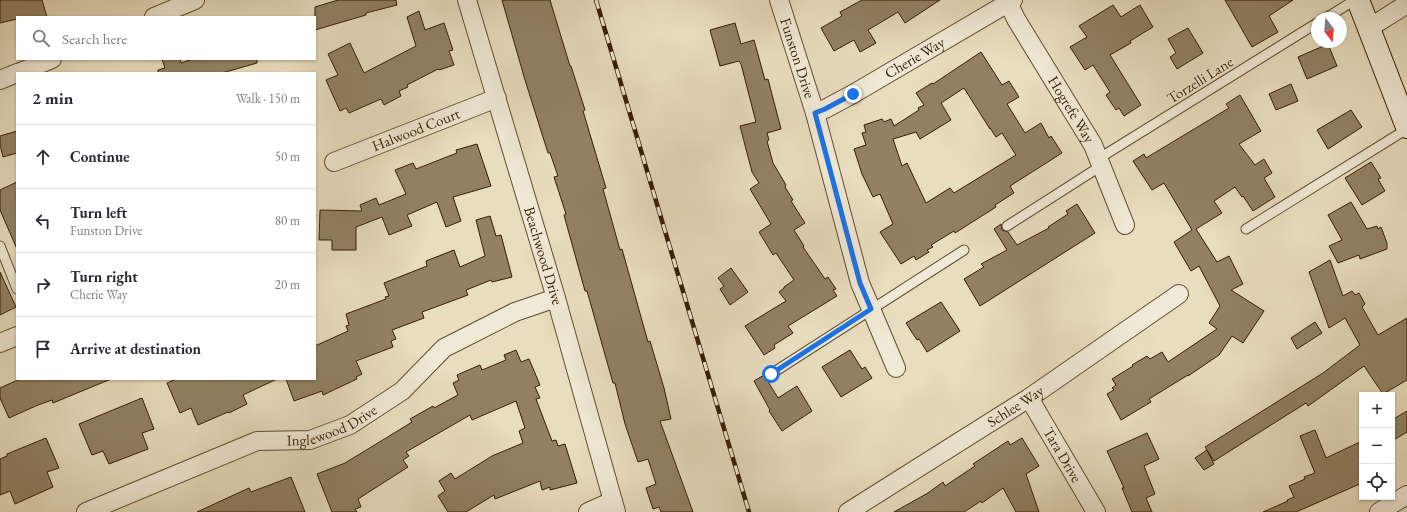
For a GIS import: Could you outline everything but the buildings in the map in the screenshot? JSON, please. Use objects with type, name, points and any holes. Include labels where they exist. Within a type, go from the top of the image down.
[{"type":"main road","points":[[1356,0],[1369,28],[1407,128]]},
{"type":"street","points":[[156,16],[196,0]]},
{"type":"street","name":"Beachwood Drive","points":[[467,0],[556,298],[615,507]]},
{"type":"street","name":"Funston Drive","points":[[779,0],[815,113],[860,283],[896,368]]},
{"type":"street","name":"Cherie Way","points":[[815,113],[830,107],[853,94],[1009,1]]},
{"type":"street","name":"Hogrefe Way","points":[[1009,1],[1016,19],[1093,145],[1124,225]]},
{"type":"street","points":[[1369,28],[1407,4]]},
{"type":"street","points":[[20,72],[50,60]]},
{"type":"street","points":[[0,80],[16,73]]},
{"type":"street","name":"Halwood Court","points":[[334,162],[497,98]]},
{"type":"street","name":"Schlee Way","points":[[848,512],[1029,398],[1179,294]]},
{"type":"street","name":"Inglewood Drive","points":[[86,512],[257,441],[310,440],[350,426],[402,391],[444,348],[515,312],[556,298]]},
{"type":"street","points":[[0,343],[16,336]]},
{"type":"street","name":"Tara Drive","points":[[1029,398],[1096,512]]},
{"type":"street","points":[[1379,512],[1407,495]]},
{"type":"street","points":[[588,512],[615,507]]},
{"type":"lane","points":[[1336,12],[1356,0]]},
{"type":"lane","name":"Torzelli Lane","points":[[1007,226],[1100,162],[1311,27]]},
{"type":"lane","points":[[1246,229],[1407,128]]},
{"type":"lane","points":[[0,246],[16,286]]},
{"type":"lane","points":[[771,374],[964,250]]},
{"type":"railway","points":[[596,0],[749,512]]},
{"type":"route","points":[[771,374],[871,309],[860,283],[815,113],[853,94]]}]
